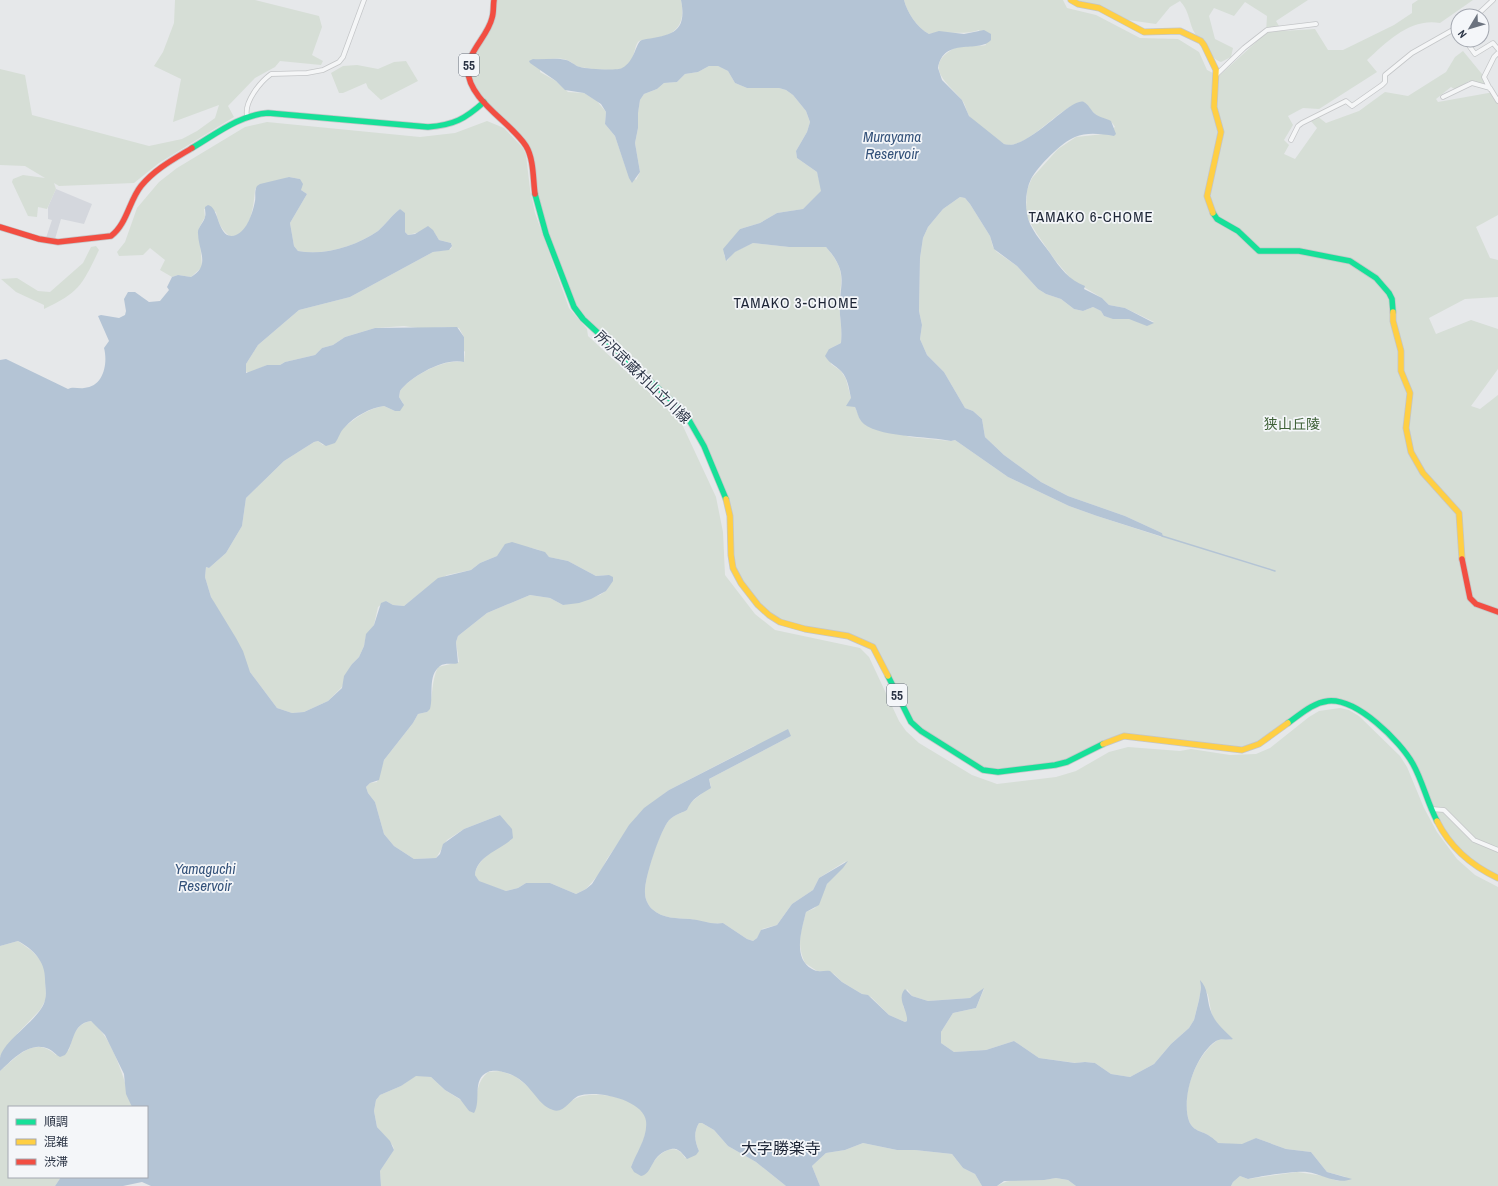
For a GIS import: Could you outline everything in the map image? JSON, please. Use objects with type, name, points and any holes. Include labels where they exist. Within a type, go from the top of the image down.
[{"type":"main road","name":"所沢武蔵村山立川線","points":[[494,0],[492,19],[469,62],[468,72],[472,86],[484,102],[526,146],[530,156],[535,196],[546,234],[574,307],[593,328],[685,413],[693,425],[726,498],[731,522],[731,562],[741,582],[760,606],[776,620],[785,624],[850,636],[873,647],[907,716],[920,731],[983,770],[1005,772],[1061,764],[1110,740],[1124,736],[1242,750],[1259,744],[1306,709],[1323,702],[1337,700],[1357,708],[1398,744],[1412,764],[1431,810],[1443,830],[1468,861],[1478,869],[1498,878]]},
{"type":"main road","points":[[1070,0],[1078,4],[1099,8],[1128,25],[1140,30],[1173,30],[1201,41],[1214,65],[1216,75],[1214,107],[1221,135],[1207,196],[1211,210],[1218,219],[1238,231],[1259,250],[1266,252],[1304,252],[1350,261],[1371,274],[1385,288],[1392,299],[1394,321],[1401,351],[1401,371],[1410,393],[1406,428],[1411,452],[1423,473],[1459,513],[1462,565],[1470,598],[1476,604],[1498,612]]},
{"type":"main road","points":[[0,227],[40,239],[58,242],[111,236],[118,231],[138,192],[152,173],[168,162],[247,116],[268,113],[428,127],[450,124],[465,119],[484,102]]},
{"type":"street","points":[[247,116],[246,107],[256,90],[271,74],[307,74],[323,70],[339,62],[343,56],[364,0]]},
{"type":"street","points":[[1484,8],[1492,0]]},
{"type":"street","points":[[1216,75],[1244,48],[1267,30],[1316,24]]},
{"type":"street","points":[[1291,140],[1298,126],[1302,123],[1346,102],[1352,106],[1382,85],[1385,82],[1385,75],[1412,53],[1450,33]]},
{"type":"street","points":[[1490,45],[1493,43],[1498,49]]},
{"type":"street","points":[[1471,48],[1475,54],[1485,48]]},
{"type":"street","points":[[1498,53],[1494,57],[1484,77],[1498,101]]},
{"type":"street","points":[[1443,97],[1472,83],[1490,89]]},
{"type":"street","points":[[1431,810],[1444,810],[1474,840],[1498,850]]},
{"type":"shaded area","points":[[56,189],[92,204],[84,224],[61,219],[55,239],[46,238],[52,220],[48,219],[48,207]]},
{"type":"green space","points":[[175,0],[255,0],[319,16],[322,27],[312,55],[323,61],[321,65],[280,61],[275,67],[255,78],[228,106],[234,117],[159,163],[134,183],[59,186],[54,183],[56,189],[47,209],[38,207],[37,217],[28,216],[12,182],[13,179],[23,175],[45,178],[25,166],[0,165],[0,69],[25,75],[32,115],[149,146],[182,139],[197,131],[215,118],[219,105],[173,122],[181,79],[154,66],[163,52],[174,23]]},
{"type":"green space","name":"狭山丘陵","points":[[494,0],[681,0],[682,16],[677,28],[667,35],[639,41],[631,62],[623,69],[609,70],[581,67],[566,60],[555,59],[541,60],[540,72],[556,81],[568,92],[584,93],[597,101],[606,112],[605,124],[615,136],[626,168],[636,180],[640,172],[635,143],[638,128],[640,100],[644,94],[657,89],[664,83],[677,82],[685,74],[698,72],[709,66],[718,66],[728,71],[735,83],[747,88],[779,88],[786,90],[793,95],[806,111],[810,122],[807,132],[796,151],[797,158],[817,172],[822,191],[803,209],[777,213],[760,223],[740,229],[724,255],[727,261],[734,252],[753,243],[789,247],[826,247],[834,257],[841,273],[841,343],[829,349],[831,364],[841,371],[846,379],[851,398],[861,421],[910,437],[951,441],[955,440],[1008,477],[1069,506],[1162,537],[1162,533],[1125,516],[1068,496],[1041,482],[1004,455],[985,437],[982,419],[973,411],[965,408],[944,372],[927,355],[920,339],[922,325],[919,311],[920,258],[923,238],[928,227],[943,209],[960,197],[965,198],[970,204],[990,236],[993,247],[997,252],[1017,266],[1038,289],[1046,294],[1061,299],[1074,309],[1083,311],[1093,307],[1101,311],[1104,316],[1107,317],[1129,319],[1142,323],[1154,322],[1125,308],[1109,305],[1102,298],[1072,280],[1055,260],[1037,234],[1028,219],[1026,212],[1027,190],[1032,178],[1058,149],[1076,137],[1104,134],[1115,127],[1110,121],[1093,112],[1084,102],[1074,105],[1064,111],[1023,141],[1013,145],[1004,144],[990,135],[970,117],[962,100],[945,82],[939,69],[940,62],[944,56],[953,49],[961,46],[986,45],[979,30],[966,33],[929,34],[920,28],[913,19],[907,10],[904,0],[1063,0],[1067,8],[1096,15],[1140,38],[1178,39],[1199,52],[1207,70],[1219,76],[1266,33],[1267,16],[1245,2],[1234,16],[1214,8],[1209,16],[1215,39],[1233,48],[1231,57],[1221,62],[1209,53],[1198,38],[1193,30],[1187,11],[1180,1],[1170,7],[1156,24],[1128,20],[1103,7],[1076,0],[1308,0],[1276,21],[1282,31],[1315,29],[1328,50],[1343,50],[1394,25],[1412,13],[1412,4],[1418,0],[1473,0],[1462,8],[1450,8],[1450,16],[1440,23],[1429,22],[1419,24],[1400,32],[1367,60],[1377,72],[1319,109],[1303,108],[1288,116],[1293,125],[1284,140],[1289,145],[1284,154],[1295,159],[1317,128],[1310,120],[1317,116],[1326,123],[1359,111],[1385,92],[1408,96],[1446,72],[1455,57],[1463,51],[1491,85],[1469,81],[1456,90],[1451,87],[1436,99],[1438,102],[1494,92],[1498,100],[1498,215],[1476,227],[1490,258],[1498,260],[1498,297],[1465,299],[1429,318],[1436,334],[1471,320],[1498,329],[1498,369],[1471,406],[1480,409],[1498,395],[1498,878],[1478,869],[1443,831],[1412,764],[1398,744],[1347,703],[1323,702],[1259,744],[1242,750],[1124,736],[1067,762],[1005,772],[983,770],[916,727],[879,658],[865,642],[785,624],[768,614],[733,569],[729,507],[693,425],[574,307],[546,234],[526,146],[484,102],[468,72],[475,50],[492,19]]},
{"type":"green space","points":[[406,61],[418,81],[381,100],[368,88],[366,83],[343,93],[339,93],[331,73],[343,66],[357,65],[378,69],[394,62]]},
{"type":"green space","points":[[487,121],[504,128],[523,148],[526,155],[530,189],[535,213],[569,308],[587,329],[588,336],[681,422],[716,497],[723,532],[725,575],[755,614],[775,630],[860,648],[869,657],[899,721],[906,731],[919,743],[972,775],[997,784],[1056,777],[1076,771],[1109,752],[1128,747],[1180,751],[1191,749],[1230,755],[1256,754],[1270,748],[1309,717],[1319,711],[1340,708],[1349,710],[1359,716],[1400,756],[1407,767],[1424,808],[1437,832],[1457,859],[1475,875],[1498,887],[1498,1186],[1231,1186],[1240,1176],[1248,1179],[1297,1172],[1324,1176],[1338,1181],[1346,1177],[1327,1172],[1311,1152],[1286,1149],[1256,1138],[1242,1145],[1217,1143],[1212,1137],[1191,1125],[1187,1111],[1187,1099],[1189,1087],[1198,1063],[1212,1044],[1221,1038],[1231,1040],[1213,1017],[1208,995],[1200,981],[1201,988],[1199,1000],[1194,1020],[1189,1028],[1171,1044],[1154,1064],[1130,1077],[1111,1074],[1095,1063],[1076,1063],[1039,1058],[1014,1041],[986,1050],[954,1052],[941,1043],[941,1032],[953,1013],[976,1008],[984,989],[970,998],[928,1001],[912,996],[907,989],[903,1006],[908,1016],[907,1021],[905,1022],[889,1015],[871,997],[862,994],[842,982],[834,974],[827,971],[817,971],[805,963],[802,956],[800,938],[806,912],[815,908],[827,884],[846,861],[819,878],[813,890],[792,904],[777,925],[762,929],[757,938],[753,941],[747,939],[723,923],[711,923],[670,917],[661,915],[652,909],[647,902],[645,886],[656,847],[663,829],[669,820],[687,810],[689,804],[711,786],[709,779],[791,736],[754,746],[669,790],[637,816],[607,859],[600,873],[586,889],[576,894],[550,883],[526,883],[518,888],[506,891],[479,882],[475,875],[479,864],[489,854],[511,840],[500,815],[464,829],[447,840],[436,858],[414,859],[394,846],[384,834],[375,802],[368,793],[366,787],[370,783],[377,782],[384,760],[413,723],[418,714],[427,712],[431,703],[434,680],[438,667],[459,662],[456,642],[458,636],[487,613],[530,595],[550,598],[563,605],[600,595],[607,590],[609,575],[596,576],[568,561],[549,557],[540,550],[504,546],[500,554],[497,556],[480,563],[471,570],[447,575],[430,585],[404,606],[393,605],[386,601],[378,607],[374,625],[366,636],[364,646],[359,657],[352,664],[342,687],[328,701],[304,712],[292,713],[277,708],[250,672],[211,597],[205,577],[206,567],[209,568],[226,553],[242,526],[246,498],[284,461],[314,442],[318,441],[323,445],[359,416],[375,408],[384,406],[395,411],[403,403],[399,397],[400,391],[405,385],[420,374],[438,365],[456,361],[464,362],[465,352],[462,348],[464,337],[459,328],[444,327],[424,329],[404,326],[375,328],[345,337],[333,345],[322,348],[315,355],[285,362],[280,365],[267,365],[249,373],[245,371],[246,364],[258,345],[299,310],[350,297],[433,252],[451,249],[452,245],[451,243],[439,240],[434,232],[420,232],[408,235],[405,232],[405,216],[400,209],[378,231],[360,241],[329,251],[298,251],[294,246],[290,223],[307,194],[301,190],[300,179],[289,177],[255,189],[254,203],[250,219],[242,232],[236,235],[229,236],[224,231],[220,225],[216,212],[204,209],[205,217],[199,228],[202,267],[191,277],[178,275],[172,277],[160,270],[165,260],[150,248],[143,255],[119,256],[117,252],[125,242],[137,208],[159,182],[177,168],[245,127],[267,122],[420,137],[455,133]]},
{"type":"green space","points":[[96,246],[99,250],[84,280],[65,298],[44,309],[44,305],[16,292],[1,279],[17,278],[38,291],[50,292],[83,263],[91,247]]},
{"type":"green space","points":[[18,941],[32,951],[43,963],[45,968],[46,999],[40,1010],[17,1034],[0,1057],[0,946]]},
{"type":"green space","points":[[91,1021],[99,1028],[112,1048],[122,1073],[132,1106],[8,1106],[8,1178],[60,1178],[55,1186],[0,1186],[0,1071],[26,1050],[40,1047],[48,1049],[56,1055],[69,1050],[78,1028]]},
{"type":"green space","points":[[500,1071],[515,1076],[530,1088],[573,1100],[581,1096],[604,1095],[628,1101],[638,1107],[645,1114],[647,1129],[644,1140],[631,1167],[650,1169],[661,1154],[671,1149],[681,1152],[685,1158],[699,1151],[695,1134],[699,1123],[702,1123],[714,1130],[728,1146],[756,1162],[786,1186],[381,1186],[380,1171],[394,1150],[393,1146],[377,1127],[374,1111],[376,1100],[380,1095],[401,1086],[416,1075],[431,1077],[445,1090],[464,1102],[469,1111],[476,1106],[478,1088],[484,1076],[488,1072]]},
{"type":"green space","points":[[863,1143],[897,1150],[915,1150],[952,1154],[963,1168],[975,1174],[982,1186],[820,1186],[812,1166],[826,1153],[845,1150]]},
{"type":"green space","points":[[1056,1178],[1068,1180],[1076,1186],[997,1186],[1010,1181]]},
{"type":"water","name":"Murayama Reservoir","points":[[681,0],[904,0],[907,10],[913,19],[920,28],[929,34],[939,31],[964,34],[984,30],[991,34],[991,40],[985,44],[962,47],[947,52],[941,58],[938,68],[942,80],[962,100],[969,116],[1004,144],[1014,144],[1024,140],[1078,102],[1084,102],[1096,115],[1111,121],[1116,134],[1114,136],[1099,134],[1080,135],[1057,149],[1045,161],[1034,174],[1029,183],[1026,196],[1028,219],[1036,235],[1069,277],[1085,286],[1084,289],[1102,298],[1109,305],[1125,308],[1154,323],[1147,326],[1129,319],[1113,319],[1104,316],[1101,311],[1093,307],[1083,311],[1074,309],[1061,299],[1046,294],[1038,289],[1017,266],[994,249],[990,236],[970,204],[965,198],[960,197],[943,209],[928,227],[923,238],[920,258],[919,311],[922,325],[920,339],[927,355],[944,372],[965,408],[973,411],[982,419],[985,437],[1004,455],[1041,482],[1068,496],[1125,516],[1162,533],[1163,537],[1069,506],[1008,477],[955,440],[951,441],[903,436],[878,431],[868,427],[859,418],[855,407],[846,406],[851,398],[847,380],[841,371],[825,356],[829,349],[841,343],[840,304],[842,280],[841,273],[834,257],[826,247],[789,247],[753,243],[735,252],[726,261],[723,249],[740,229],[760,223],[777,213],[803,209],[821,191],[817,172],[797,158],[796,151],[807,132],[810,122],[806,111],[793,95],[786,90],[779,88],[747,88],[735,83],[728,71],[718,66],[709,66],[698,72],[685,74],[677,82],[664,83],[657,89],[644,94],[640,100],[638,128],[635,143],[640,172],[632,183],[615,136],[605,124],[606,112],[601,104],[584,93],[565,90],[556,81],[529,61],[533,59],[562,59],[583,68],[608,70],[622,68],[630,61],[640,41],[660,37],[674,31],[679,27],[682,20]]},
{"type":"water","name":"Yamaguchi Reservoir","points":[[289,177],[300,179],[303,184],[301,190],[307,194],[290,223],[294,246],[298,251],[329,251],[360,241],[378,231],[400,209],[405,213],[405,232],[408,235],[415,234],[428,226],[433,230],[439,240],[451,243],[452,246],[449,250],[433,252],[350,297],[299,310],[258,345],[246,364],[246,373],[267,365],[280,365],[285,362],[315,355],[322,348],[333,345],[345,337],[375,328],[457,327],[464,337],[464,362],[456,361],[438,365],[412,379],[400,391],[399,397],[404,405],[400,411],[395,411],[384,406],[368,411],[349,423],[342,430],[335,443],[326,446],[318,441],[314,442],[284,461],[246,498],[242,526],[226,553],[209,568],[206,567],[205,577],[211,597],[243,651],[250,672],[277,708],[292,713],[304,712],[328,701],[342,688],[344,676],[359,657],[364,646],[366,634],[374,625],[381,603],[386,601],[393,605],[404,606],[438,578],[471,570],[480,563],[497,556],[505,544],[512,542],[545,552],[549,557],[568,561],[596,576],[609,575],[613,577],[613,581],[606,591],[591,599],[579,603],[563,605],[550,598],[530,595],[487,613],[458,636],[456,642],[458,663],[442,665],[436,670],[432,681],[430,709],[427,712],[418,714],[413,723],[384,760],[379,780],[370,783],[366,787],[368,793],[375,802],[384,834],[394,846],[414,859],[436,858],[440,854],[443,844],[464,829],[500,815],[512,829],[513,838],[485,858],[476,868],[475,875],[479,881],[506,891],[518,888],[526,883],[550,883],[576,894],[592,884],[629,825],[644,808],[669,790],[788,729],[791,736],[709,779],[711,788],[694,800],[687,810],[669,820],[656,847],[645,886],[647,902],[652,909],[661,915],[670,917],[723,923],[747,939],[753,941],[757,938],[761,930],[777,925],[792,904],[813,890],[819,878],[848,861],[827,884],[819,905],[806,912],[801,935],[800,951],[806,964],[812,969],[819,971],[830,971],[842,982],[862,994],[868,995],[889,1015],[905,1022],[907,1021],[907,1017],[902,997],[905,989],[912,996],[928,1001],[970,998],[984,988],[976,1008],[953,1013],[941,1032],[941,1043],[954,1052],[986,1050],[1014,1041],[1039,1058],[1075,1063],[1095,1063],[1111,1074],[1130,1077],[1154,1064],[1171,1044],[1189,1028],[1194,1020],[1199,1000],[1201,988],[1200,980],[1206,990],[1210,1009],[1214,1018],[1233,1039],[1220,1039],[1216,1041],[1208,1048],[1196,1066],[1188,1089],[1187,1112],[1191,1125],[1212,1137],[1218,1143],[1242,1144],[1256,1138],[1286,1149],[1311,1152],[1327,1172],[1352,1179],[1341,1181],[1313,1173],[1301,1172],[1261,1176],[1248,1179],[1240,1176],[1231,1186],[1076,1186],[1068,1180],[1056,1178],[1044,1180],[1004,1181],[997,1186],[982,1186],[975,1174],[963,1168],[952,1154],[915,1150],[897,1150],[863,1143],[845,1150],[826,1153],[812,1166],[820,1186],[786,1186],[756,1162],[728,1146],[714,1130],[702,1123],[699,1123],[695,1134],[699,1151],[696,1155],[687,1159],[678,1150],[668,1150],[658,1156],[648,1172],[641,1176],[634,1172],[631,1167],[643,1139],[646,1127],[646,1121],[643,1114],[637,1107],[618,1098],[607,1095],[586,1094],[578,1096],[560,1110],[553,1110],[542,1103],[520,1080],[512,1075],[494,1071],[483,1075],[480,1080],[474,1113],[469,1111],[460,1099],[445,1090],[431,1077],[416,1076],[401,1086],[380,1095],[376,1100],[374,1111],[377,1127],[390,1141],[394,1150],[380,1171],[381,1186],[151,1186],[142,1182],[123,1186],[55,1186],[60,1178],[148,1178],[148,1106],[132,1106],[126,1094],[124,1074],[105,1035],[91,1021],[80,1026],[65,1055],[60,1057],[49,1049],[35,1047],[16,1056],[0,1071],[0,1058],[3,1051],[37,1015],[45,1000],[46,993],[43,967],[37,956],[29,948],[18,941],[0,946],[0,360],[6,359],[68,389],[91,387],[100,379],[103,373],[105,367],[104,348],[109,341],[98,316],[101,315],[119,318],[125,315],[126,311],[124,299],[128,292],[135,292],[149,302],[160,301],[169,290],[167,287],[172,277],[178,275],[191,277],[201,267],[202,262],[198,231],[199,227],[204,221],[205,207],[208,205],[212,207],[225,234],[230,236],[236,235],[243,230],[249,221],[254,205],[257,186]]},
{"type":"waterway","points":[[1162,536],[1275,571]]},
{"type":"traffic: fast","points":[[192,148],[238,121],[247,117],[268,113],[428,127],[445,125],[459,120],[471,113],[484,102]]},
{"type":"traffic: fast","points":[[535,194],[546,234],[574,307],[583,319],[685,413],[704,446],[726,499]]},
{"type":"traffic: fast","points":[[1213,213],[1217,219],[1238,231],[1259,251],[1299,251],[1350,261],[1376,278],[1389,293],[1392,299],[1393,312]]},
{"type":"traffic: fast","points":[[888,676],[911,722],[921,731],[983,770],[998,772],[1055,765],[1067,762],[1103,744]]},
{"type":"traffic: fast","points":[[1288,723],[1312,706],[1322,702],[1339,702],[1352,706],[1388,733],[1407,755],[1413,764],[1437,821]]},
{"type":"traffic: slow","points":[[1071,0],[1078,4],[1099,8],[1144,32],[1180,31],[1201,41],[1204,45],[1216,70],[1214,107],[1221,132],[1207,196],[1213,213]]},
{"type":"traffic: slow","points":[[1393,312],[1393,321],[1401,351],[1401,371],[1410,393],[1406,428],[1411,452],[1423,473],[1459,513],[1462,559]]},
{"type":"traffic: slow","points":[[726,499],[730,516],[731,555],[733,568],[741,583],[758,605],[780,622],[805,629],[848,636],[873,647],[888,676]]},
{"type":"traffic: slow","points":[[1103,744],[1124,736],[1242,750],[1259,744],[1288,723]]},
{"type":"traffic: slow","points":[[1437,821],[1448,839],[1463,855],[1479,868],[1498,878]]},
{"type":"traffic: jam","points":[[494,0],[493,14],[490,25],[471,56],[468,70],[470,81],[475,91],[483,101],[519,137],[529,151],[532,163],[535,194]]},
{"type":"traffic: jam","points":[[0,227],[39,239],[58,242],[111,236],[121,225],[137,192],[146,180],[152,174],[192,148]]},
{"type":"traffic: jam","points":[[1462,559],[1470,598],[1476,604],[1498,612]]},
{"type":"district","name":"TAMAKO 6-CHOME","points":[[1091,217]]},
{"type":"district","name":"TAMAKO 3-CHOME","points":[[796,303]]},
{"type":"district","name":"大字勝楽寺","points":[[781,1148]]}]
